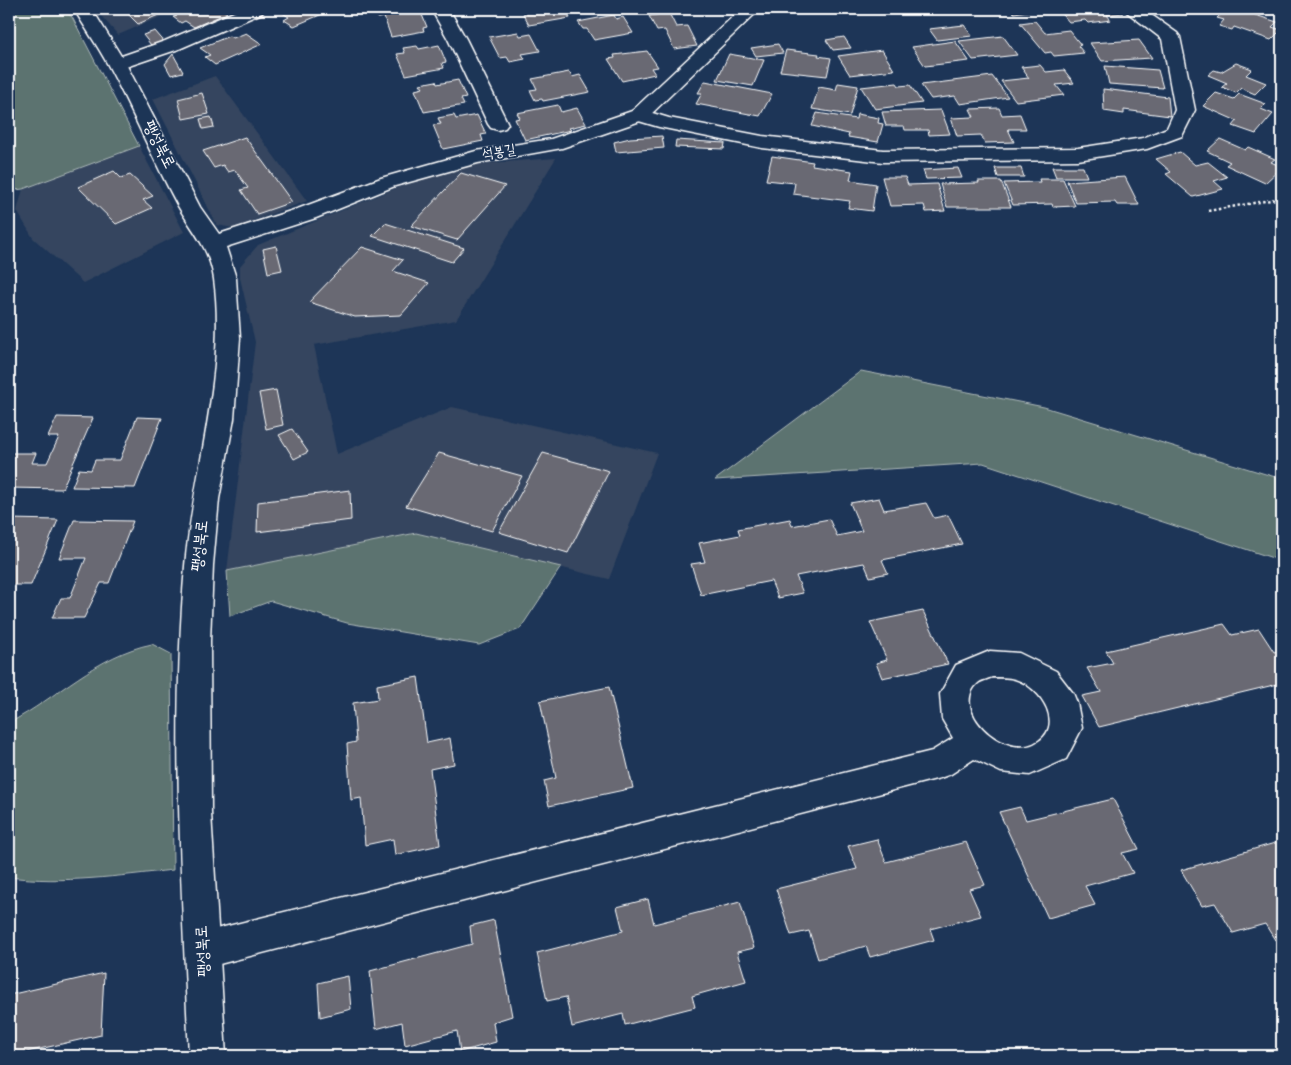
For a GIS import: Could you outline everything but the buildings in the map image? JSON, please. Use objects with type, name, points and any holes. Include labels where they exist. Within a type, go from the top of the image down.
[{"type":"street","name":"팽성북로","points":[[83,9],[116,64],[190,208],[214,243],[225,278],[228,338],[220,419],[206,499],[200,555],[195,640],[195,813],[204,950],[208,1056]]},
{"type":"street","points":[[116,64],[172,45],[256,9]]},
{"type":"street","points":[[440,9],[457,39],[498,124]]},
{"type":"street","name":"석봉길","points":[[214,243],[308,213],[388,182],[476,157],[555,144],[639,115],[751,9]]},
{"type":"street","points":[[639,115],[666,123],[762,142],[883,156],[1078,154],[1147,143],[1175,132],[1185,110],[1171,38],[1132,9]]},
{"type":"street","points":[[204,950],[940,764],[974,742]]},
{"type":"path","points":[[1208,210],[1282,198]]},
{"type":"shaded area","points":[[95,9],[179,9],[118,35]]},
{"type":"shaded area","points":[[215,76],[307,201],[233,228],[217,225],[153,99]]},
{"type":"shaded area","points":[[139,146],[184,232],[83,283],[33,238],[17,211],[23,189]]},
{"type":"shaded area","points":[[556,158],[456,320],[314,345],[337,454],[452,407],[657,453],[609,579],[416,533],[227,571],[255,342],[240,278],[240,266],[258,245],[401,186],[473,164]]},
{"type":"green space","points":[[9,9],[63,9],[72,17],[139,146],[23,189],[9,191]]},
{"type":"green space","points":[[861,371],[1044,407],[1282,479],[1282,561],[983,463],[715,480]]},
{"type":"green space","points":[[416,533],[561,567],[520,629],[479,645],[347,623],[271,601],[230,616],[227,571]]},
{"type":"green space","points":[[152,644],[171,654],[173,870],[111,877],[50,880],[9,877],[9,723],[113,657]]}]
